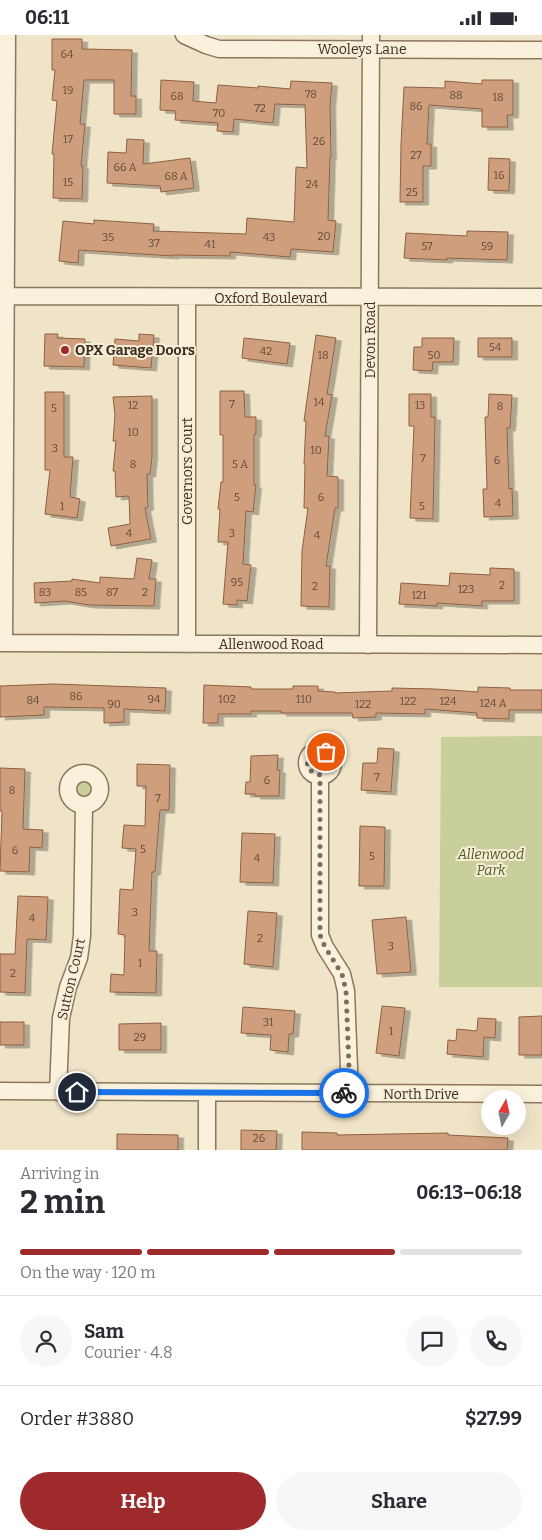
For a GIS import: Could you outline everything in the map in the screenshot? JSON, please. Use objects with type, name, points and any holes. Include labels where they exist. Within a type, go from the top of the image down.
[{"type":"street","points":[[2,643],[3,296],[7,35]]},
{"type":"street","name":"Wooleys Lane","points":[[187,36],[219,49],[371,42],[542,50]]},
{"type":"street","name":"Devon Road","points":[[368,645],[371,42]]},
{"type":"street","name":"Oxford Boulevard","points":[[3,296],[542,297]]},
{"type":"street","name":"Governors Court","points":[[187,297],[187,644]]},
{"type":"street","name":"Allenwood Road","points":[[2,643],[542,645]]},
{"type":"street","points":[[320,775],[320,935],[325,947],[342,974],[346,991],[350,1093]]},
{"type":"street","name":"Sutton Court","points":[[58,1092],[61,1018],[68,987],[78,958],[82,936],[84,805]]},
{"type":"street","name":"North Drive","points":[[0,1091],[542,1094]]},
{"type":"street","points":[[207,1093],[207,1150]]},
{"type":"green space","name":"Allenwood Park","points":[[542,736],[542,987],[439,987],[441,737]]},
{"type":"green space","points":[[320,750],[329,753],[332,762],[329,771],[320,774],[311,771],[308,762],[311,753]]},
{"type":"green space","points":[[84,773],[90,774],[95,778],[99,783],[99,795],[95,800],[90,804],[84,805],[78,804],[73,800],[69,795],[68,789],[69,783],[73,778],[78,774]]},
{"type":"building","points":[[52,39],[82,39],[82,49],[132,50],[131,96],[136,96],[136,114],[114,114],[114,80],[84,80],[80,124],[85,124],[81,166],[83,166],[82,199],[53,198],[54,154],[52,154],[57,101],[52,100],[55,70],[52,70]]},
{"type":"building","points":[[161,80],[194,82],[193,101],[216,103],[218,85],[290,89],[291,81],[332,83],[328,220],[336,221],[333,252],[291,249],[290,257],[230,252],[230,256],[173,256],[79,250],[78,263],[59,261],[63,221],[94,224],[94,220],[154,224],[153,231],[246,234],[247,218],[294,222],[296,167],[307,168],[305,105],[275,104],[273,123],[234,119],[233,132],[217,131],[218,123],[175,120],[176,111],[160,110]]},
{"type":"building","points":[[482,80],[513,80],[513,115],[507,115],[508,127],[482,127],[482,109],[429,105],[427,144],[431,144],[431,166],[423,166],[423,202],[400,202],[404,87],[445,88],[445,81],[482,84]]},
{"type":"building","points":[[127,139],[144,140],[143,164],[190,158],[194,188],[161,192],[160,186],[107,183],[108,152],[126,153]]},
{"type":"building","points":[[489,158],[510,159],[509,191],[488,190]]},
{"type":"building","points":[[467,231],[508,232],[507,260],[404,258],[406,233],[467,236]]},
{"type":"building","points":[[45,334],[58,334],[57,338],[85,339],[84,367],[44,366]]},
{"type":"building","points":[[139,334],[154,335],[151,368],[113,365],[115,339],[139,341]]},
{"type":"building","points":[[316,335],[336,338],[327,394],[332,395],[325,436],[329,436],[327,476],[338,477],[338,508],[335,508],[326,566],[330,566],[329,607],[301,606],[302,551],[308,508],[304,508],[306,421],[304,421]]},
{"type":"building","points":[[244,338],[290,343],[287,364],[242,358]]},
{"type":"building","points":[[422,338],[454,338],[453,362],[433,362],[432,371],[413,370],[414,347],[422,347]]},
{"type":"building","points":[[478,338],[512,338],[512,357],[478,357]]},
{"type":"building","points":[[220,391],[244,391],[245,417],[256,417],[254,485],[256,485],[253,512],[246,511],[243,564],[251,565],[247,601],[237,600],[237,605],[223,604],[228,542],[218,542],[220,509],[218,509],[221,482],[223,482],[223,435],[220,435]]},
{"type":"building","points":[[45,392],[64,392],[64,457],[73,457],[70,497],[80,499],[77,518],[45,514],[50,470],[45,470]]},
{"type":"building","points":[[409,394],[431,394],[431,417],[435,417],[433,519],[410,518],[414,426],[409,426]]},
{"type":"building","points":[[489,394],[512,395],[510,428],[507,428],[509,489],[512,488],[513,516],[484,517],[483,489],[487,489],[485,417],[488,417]]},
{"type":"building","points":[[152,396],[152,457],[150,474],[147,474],[148,507],[145,508],[151,539],[111,546],[108,528],[130,524],[129,496],[116,497],[115,471],[113,471],[116,441],[113,441],[115,415],[113,397]]},
{"type":"building","points":[[137,558],[152,560],[149,579],[156,579],[154,606],[89,605],[65,601],[35,603],[34,583],[72,581],[72,579],[100,583],[100,577],[134,579]]},
{"type":"building","points":[[490,568],[514,569],[514,601],[482,601],[482,606],[437,603],[437,606],[399,604],[401,583],[449,586],[450,573],[490,575]]},
{"type":"building","points":[[54,684],[166,688],[165,711],[124,709],[124,722],[104,723],[104,708],[44,707],[44,715],[0,717],[0,686]]},
{"type":"building","points":[[204,685],[251,687],[251,689],[293,689],[293,686],[318,686],[318,691],[335,693],[392,691],[392,688],[478,692],[478,687],[542,690],[542,710],[509,710],[509,719],[477,718],[477,713],[425,709],[425,714],[376,713],[376,717],[353,718],[352,713],[251,711],[251,714],[218,714],[218,723],[203,723]]},
{"type":"building","points":[[378,748],[394,749],[391,792],[361,790],[363,763],[377,763]]},
{"type":"building","points":[[278,755],[277,770],[280,770],[279,796],[245,794],[246,782],[250,782],[251,756]]},
{"type":"building","points":[[137,764],[170,765],[169,810],[160,810],[155,872],[152,872],[149,951],[157,951],[156,993],[110,992],[111,974],[124,975],[125,935],[118,934],[120,889],[133,890],[136,849],[122,848],[124,825],[145,826],[146,786],[137,786]]},
{"type":"building","points":[[0,768],[25,769],[23,829],[43,830],[42,848],[30,847],[29,872],[0,871],[2,811],[0,811]]},
{"type":"building","points":[[360,826],[385,827],[384,886],[359,886]]},
{"type":"building","points":[[242,833],[275,834],[273,883],[240,882]]},
{"type":"building","points":[[18,896],[48,897],[46,940],[27,939],[25,993],[0,992],[0,954],[15,954]]},
{"type":"building","points":[[248,911],[277,913],[273,967],[244,964]]},
{"type":"building","points":[[406,917],[411,972],[377,974],[372,920]]},
{"type":"building","points":[[382,1006],[405,1008],[399,1056],[376,1053]]},
{"type":"building","points":[[243,1007],[295,1011],[293,1034],[289,1034],[288,1052],[270,1050],[271,1035],[241,1033]]},
{"type":"building","points":[[542,1016],[542,1055],[519,1055],[519,1017]]},
{"type":"building","points":[[478,1018],[496,1019],[495,1038],[484,1037],[483,1057],[447,1054],[448,1040],[456,1041],[457,1029],[477,1031]]},
{"type":"building","points":[[0,1022],[24,1022],[24,1045],[0,1045]]},
{"type":"building","points":[[161,1023],[161,1050],[119,1050],[119,1024]]},
{"type":"building","points":[[241,1130],[277,1131],[276,1150],[241,1150]]},
{"type":"building","points":[[302,1132],[337,1133],[337,1135],[448,1133],[448,1135],[508,1138],[507,1150],[302,1150]]},
{"type":"building","points":[[117,1134],[178,1135],[178,1150],[117,1150]]},
{"type":"way so far","points":[[326,752],[322,750],[315,751],[309,755],[307,762],[309,770],[316,775],[320,775],[320,935],[325,947],[342,974],[346,991],[350,1093],[344,1093]]},
{"type":"place","name":"OPX Garage Doors","points":[[65,350]]},
{"type":"route","points":[[77,1092],[344,1093]]}]
